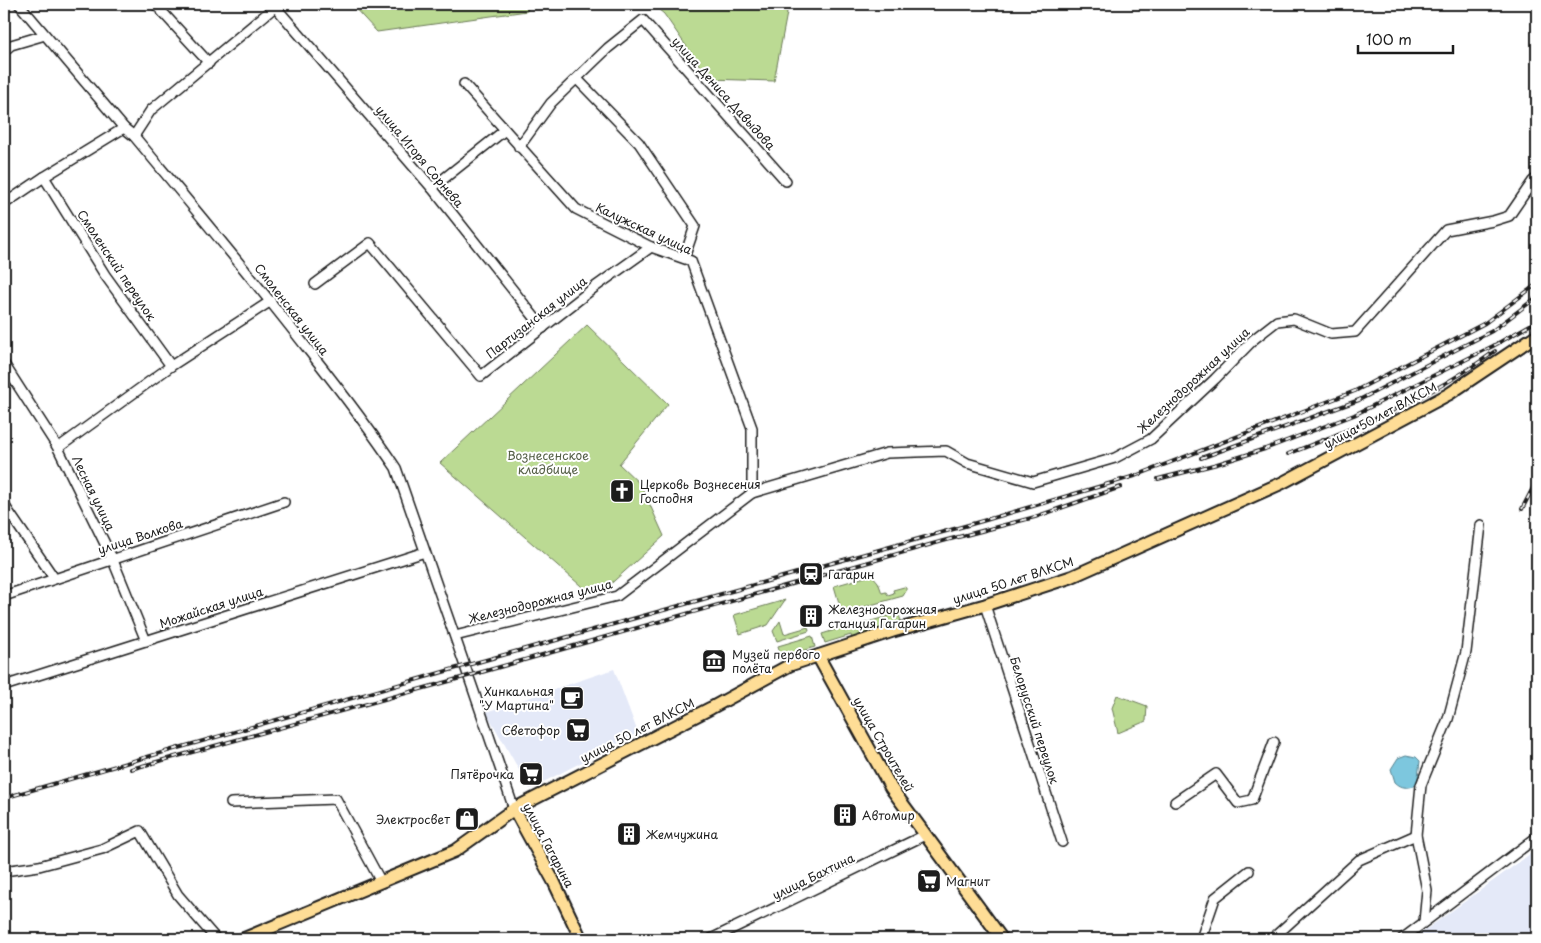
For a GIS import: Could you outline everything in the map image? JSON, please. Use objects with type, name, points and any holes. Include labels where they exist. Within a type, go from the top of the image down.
[{"type":"main road","name":"улица 50 лет ВЛКСМ","points":[[243,939],[455,851],[514,809],[711,708],[790,665],[893,631],[985,605],[1071,577],[1282,483],[1450,394],[1537,335]]},
{"type":"main road","name":"улица Строителей","points":[[818,656],[891,788],[1002,939]]},
{"type":"main road","name":"улица Гагарина","points":[[514,809],[554,882],[581,939]]},
{"type":"street","name":"Смоленская улица","points":[[19,4],[124,128],[134,136],[271,301],[350,403],[396,468],[468,676]]},
{"type":"street","points":[[155,4],[209,63]]},
{"type":"street","points":[[134,136],[150,110],[209,63],[274,5]]},
{"type":"street","name":"улица Игоря Сорнева","points":[[274,5],[432,188],[544,328]]},
{"type":"street","name":"улица Дениса Давыдова","points":[[577,79],[608,48],[643,20],[786,181]]},
{"type":"street","points":[[4,51],[11,45],[45,35]]},
{"type":"street","points":[[519,147],[551,103],[577,79],[639,143],[695,226],[684,258]]},
{"type":"street","name":"Калужская улица","points":[[464,84],[576,210],[651,247],[691,261],[752,428],[752,492]]},
{"type":"street","points":[[5,200],[124,128]]},
{"type":"street","points":[[432,188],[505,130]]},
{"type":"street","name":"Смоленский переулок","points":[[44,177],[105,275],[171,366]]},
{"type":"street","name":"Железнодорожная улица","points":[[455,636],[617,596],[752,492],[887,453],[946,452],[967,463],[1033,482],[1115,458],[1151,439],[1215,380],[1254,339],[1277,321],[1294,319],[1331,334],[1355,332],[1446,230],[1509,216],[1537,178]]},
{"type":"street","name":"Партизанская улица","points":[[315,284],[370,242],[481,376],[595,287],[651,247]]},
{"type":"street","points":[[58,448],[171,366],[271,301]]},
{"type":"street","name":"Лесная улица","points":[[4,364],[58,448],[112,558],[146,641]]},
{"type":"street","name":"улица Волкова","points":[[4,596],[112,558],[284,502]]},
{"type":"street","points":[[4,505],[54,578]]},
{"type":"street","points":[[1424,922],[1426,890],[1416,835],[1421,786],[1448,719],[1466,652],[1481,525]]},
{"type":"street","name":"Можайская улица","points":[[4,686],[425,552]]},
{"type":"street","name":"Белорусский переулок","points":[[985,605],[1062,842]]},
{"type":"street","name":"улица Гагарина","points":[[468,676],[514,809]]},
{"type":"street","points":[[1175,802],[1216,774],[1238,803],[1252,800],[1274,742]]},
{"type":"street","points":[[231,803],[336,799],[381,882]]},
{"type":"street","points":[[4,871],[39,866],[102,849],[140,831],[178,895],[216,939]]},
{"type":"street","name":"улица Бахтина","points":[[711,939],[925,835]]},
{"type":"street","points":[[1272,939],[1359,860],[1416,835]]},
{"type":"street","points":[[1402,939],[1537,837]]},
{"type":"street","points":[[1201,939],[1215,898],[1249,871]]},
{"type":"shaded area","points":[[614,669],[638,733],[530,789],[486,712]]},
{"type":"shaded area","points":[[1537,849],[1537,939],[1413,939]]},
{"type":"green space","points":[[351,4],[530,4],[527,11],[377,32]]},
{"type":"green space","points":[[652,4],[785,4],[787,13],[774,81],[709,79],[664,14]]},
{"type":"green space","name":"Вознесенское кладбище","points":[[587,325],[668,404],[619,464],[641,485],[664,536],[605,589],[588,592],[440,463]]},
{"type":"green space","points":[[872,575],[878,582],[882,593],[886,592],[888,595],[894,593],[893,590],[904,587],[906,591],[903,596],[842,613],[834,586]]},
{"type":"green space","points":[[785,600],[768,625],[740,634],[734,615]]},
{"type":"green space","points":[[898,613],[902,623],[852,639],[851,635],[825,643],[822,634]]},
{"type":"green space","points":[[780,621],[784,634],[808,627],[809,631],[777,641],[773,631]]},
{"type":"green space","points":[[812,636],[815,647],[784,656],[780,655],[778,646]]},
{"type":"green space","points":[[1117,695],[1147,706],[1146,721],[1118,733],[1112,708]]},
{"type":"water","points":[[1406,755],[1416,757],[1420,761],[1417,785],[1403,787],[1395,782],[1391,769],[1398,758]]},
{"type":"railway","points":[[4,798],[464,666],[986,520],[1135,476],[1355,391],[1485,323],[1537,284]]},
{"type":"railway","points":[[1201,458],[1359,400],[1492,331],[1537,297]]},
{"type":"railway","points":[[1158,479],[1265,449],[1354,415],[1493,346],[1537,321]]},
{"type":"railway","points":[[1288,454],[1394,410],[1446,383],[1495,351]]},
{"type":"railway","points":[[1522,509],[1537,480]]},
{"type":"railway","points":[[131,769],[468,676],[943,541],[1035,517],[1121,487]]},
{"type":"place","name":"Церковь Вознесения Господня","points":[[622,491]]},
{"type":"place","name":"Гагарин","points":[[811,574]]},
{"type":"place","name":"Железнодорожная станция Гагарин","points":[[811,616]]},
{"type":"place","name":"Музей первого полёта","points":[[714,661]]},
{"type":"place","name":"Хинкальная \"У Мартина\"","points":[[572,698]]},
{"type":"place","name":"Светофор","points":[[578,730]]},
{"type":"place","name":"Пятёрочка","points":[[531,774]]},
{"type":"place","name":"Автомир","points":[[845,815]]},
{"type":"place","name":"Электросвет","points":[[467,819]]},
{"type":"place","name":"Жемчужина","points":[[629,834]]},
{"type":"place","name":"Магнит","points":[[929,881]]}]
